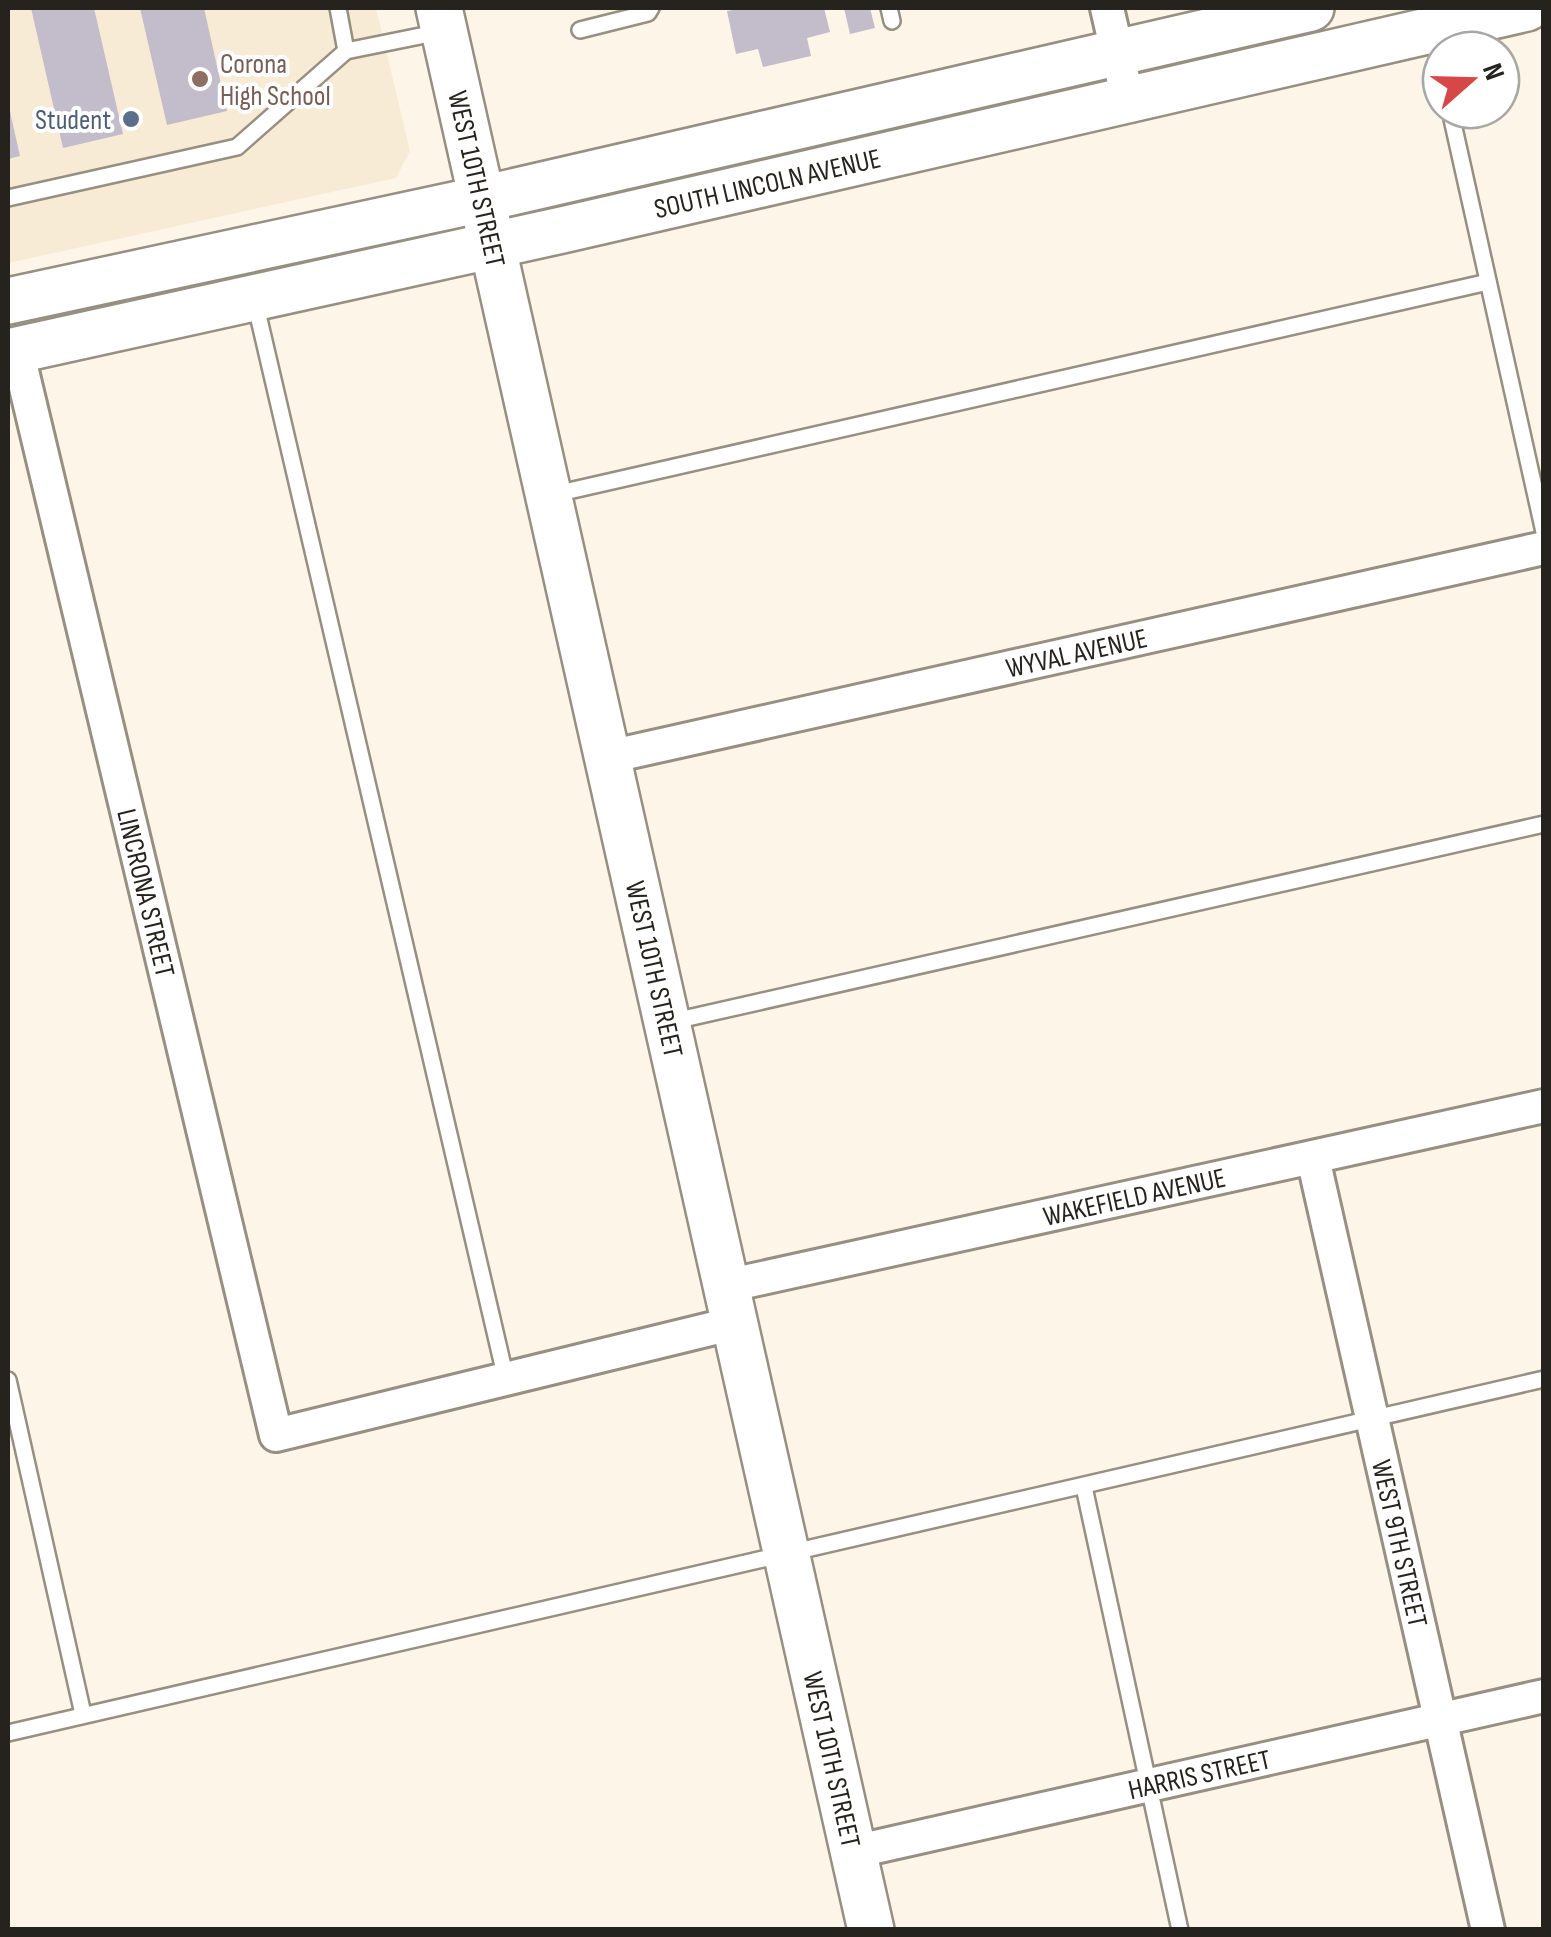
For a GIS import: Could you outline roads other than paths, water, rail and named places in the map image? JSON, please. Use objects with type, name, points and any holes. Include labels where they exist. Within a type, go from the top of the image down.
[{"type":"main road","name":"SOUTH LINCOLN AVENUE","points":[[8,301],[482,199],[1311,8]]},
{"type":"main road","name":"SOUTH LINCOLN AVENUE","points":[[1450,30],[1526,8]]},
{"type":"main road","name":"WEST 10TH STREET","points":[[441,19],[871,1930]]},
{"type":"main road","name":"SOUTH LINCOLN AVENUE","points":[[12,351],[1421,38]]},
{"type":"street","points":[[1107,8],[1128,100]]},
{"type":"street","name":"LINCRONA STREET","points":[[12,351],[276,1435]]},
{"type":"street","name":"WYVAL AVENUE","points":[[608,757],[1544,548]]},
{"type":"street","name":"WAKEFIELD AVENUE","points":[[276,1435],[506,1379],[731,1304],[1313,1158],[1544,1106]]},
{"type":"street","name":"WEST 9TH STREET","points":[[1313,1158],[1488,1930]]},
{"type":"street","name":"HARRIS STREET","points":[[853,1852],[1544,1696]]},
{"type":"lane","points":[[338,8],[346,52]]},
{"type":"lane","points":[[580,30],[648,13],[651,8]]},
{"type":"lane","points":[[8,198],[237,147],[346,52],[441,19]]},
{"type":"lane","points":[[1454,130],[1544,532]]},
{"type":"lane","points":[[548,496],[1488,282]]},
{"type":"lane","points":[[254,298],[506,1379]]},
{"type":"lane","points":[[666,1023],[1544,824]]},
{"type":"lane","points":[[8,1380],[83,1714]]},
{"type":"lane","points":[[8,1733],[1544,1380]]},
{"type":"lane","points":[[1084,1487],[1180,1930]]},
{"type":"place","name":"Corona High School","points":[[200,79]]},
{"type":"place","name":"Student","points":[[131,119]]}]
